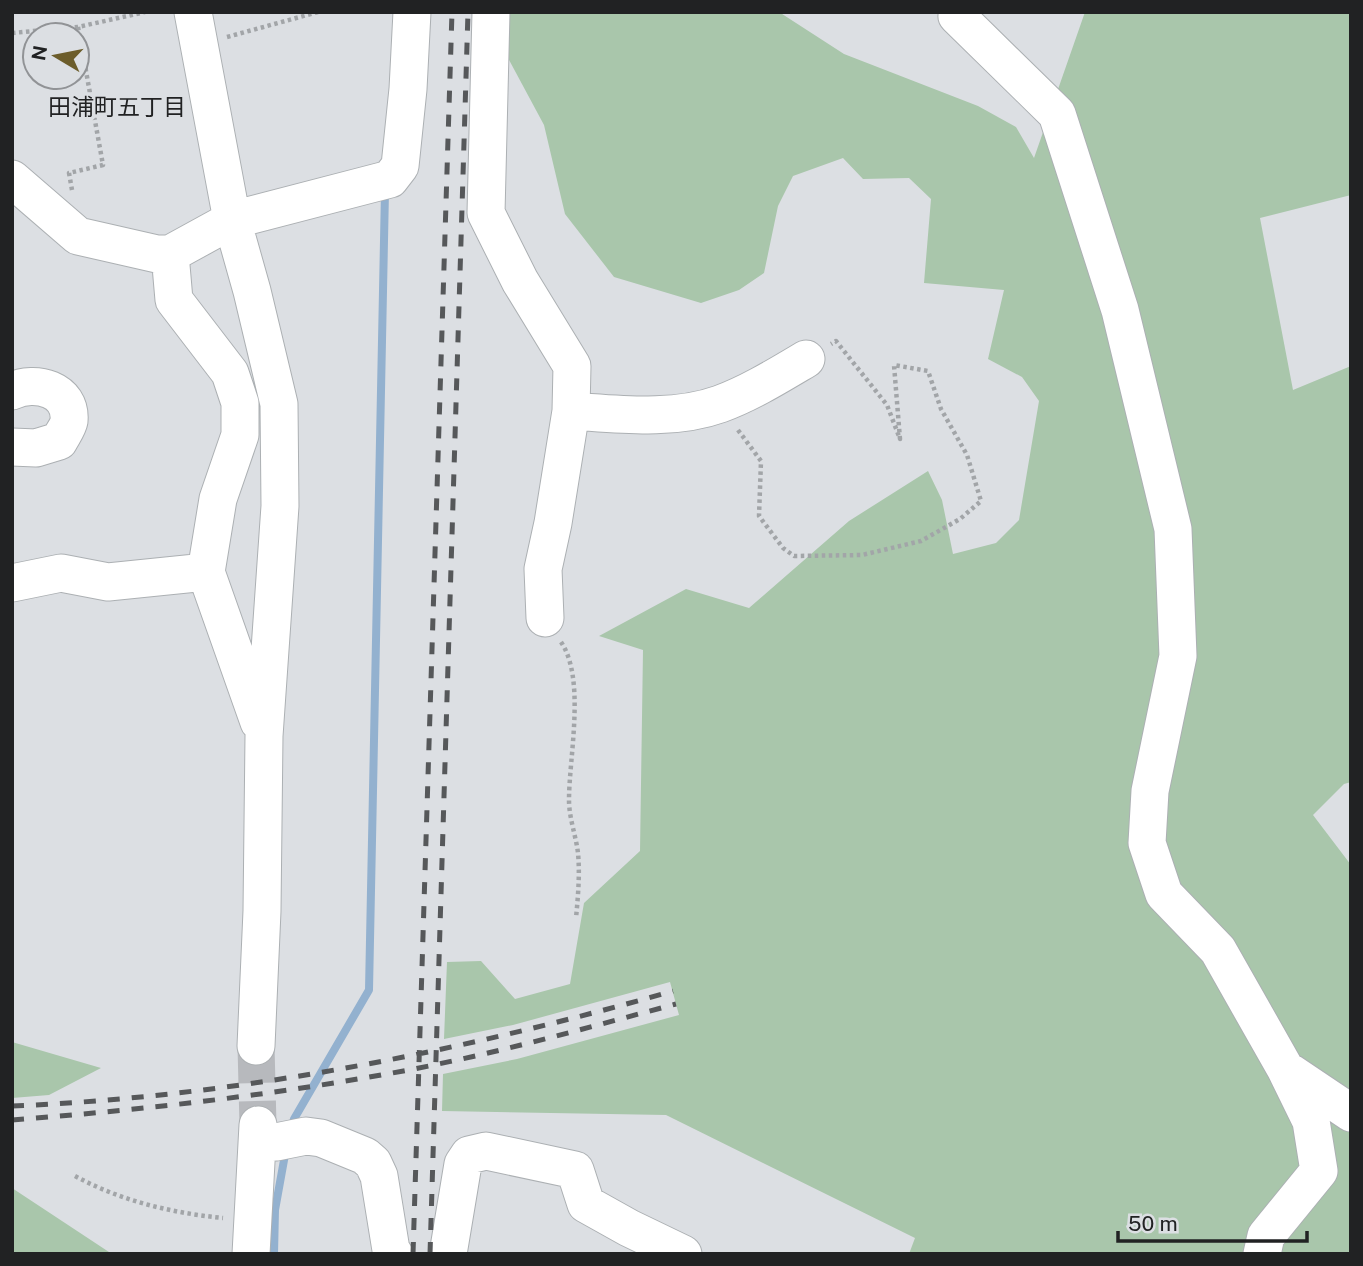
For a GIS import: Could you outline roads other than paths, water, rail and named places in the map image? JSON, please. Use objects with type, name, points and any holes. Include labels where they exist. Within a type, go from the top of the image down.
[{"type":"street","points":[[13,180],[78,236],[157,254],[170,254],[232,220],[390,179],[400,166],[412,12]]},
{"type":"street","points":[[491,12],[486,214],[538,313],[572,366],[571,411],[543,569],[545,618]]},
{"type":"street","points":[[958,12],[957,16],[1057,114],[1120,310],[1173,529],[1178,656],[1150,791],[1147,843],[1164,894],[1218,950],[1286,1070],[1311,1121],[1319,1171],[1266,1236],[1262,1254]]},
{"type":"street","points":[[196,28],[232,220],[279,404],[280,506],[264,736],[262,911],[256,1046]]},
{"type":"street","points":[[170,254],[174,300],[230,373],[240,403],[240,435],[218,499],[206,572],[264,736]]},
{"type":"street","points":[[571,411],[641,415],[674,413],[719,405],[806,359]]},
{"type":"street","points":[[12,391],[23,386],[55,391],[67,404],[69,422],[58,441],[36,448],[12,447]]},
{"type":"street","points":[[12,583],[61,573],[108,582],[206,572]]},
{"type":"street","points":[[1286,1070],[1351,1113]]},
{"type":"street","points":[[252,1237],[274,1137],[321,1138],[354,1150],[373,1163],[379,1176],[391,1250],[394,1254]]},
{"type":"street","points":[[448,1254],[463,1164],[469,1155],[486,1151],[575,1170],[586,1204],[683,1254]]},
{"type":"waterway","points":[[291,1130],[294,1119],[369,990],[385,191]]},
{"type":"waterway","points":[[274,1254],[275,1210],[286,1149]]},
{"type":"tunnel","points":[[256,1046],[258,1125]]},
{"type":"railway","points":[[413,1254],[452,12]]},
{"type":"railway","points":[[430,1254],[468,12]]},
{"type":"railway","points":[[12,1106],[179,1093],[346,1068],[511,1033],[673,991]]},
{"type":"railway","points":[[12,1120],[203,1101],[392,1073],[499,1050],[676,1004]]},
{"type":"district","name":"田浦町五丁目","points":[[117,106]]}]
